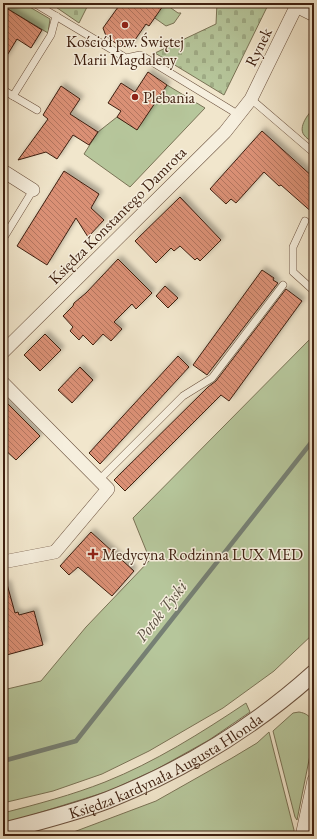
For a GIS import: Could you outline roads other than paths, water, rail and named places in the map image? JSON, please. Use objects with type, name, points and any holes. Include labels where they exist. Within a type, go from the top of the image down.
[{"type":"street","name":"Rynek","points":[[251,99],[297,4],[314,15]]},
{"type":"street","name":"Księdza Konstantego Damrota","points":[[3,352],[225,132],[251,99]]},
{"type":"street","points":[[3,171],[33,190]]},
{"type":"street","points":[[3,383],[108,489],[55,552],[3,562]]},
{"type":"street","name":"Księdza kardynała Augusta Hlonda","points":[[3,831],[41,822],[107,800],[162,775],[220,744],[250,724],[312,678]]},
{"type":"street","points":[[302,836],[314,780]]},
{"type":"lane","points":[[34,3],[126,58],[140,55],[144,57],[239,115]]},
{"type":"lane","points":[[13,96],[51,35],[56,16]]},
{"type":"lane","points":[[3,90],[37,110]]},
{"type":"lane","points":[[251,99],[314,153]]},
{"type":"lane","points":[[3,239],[33,190]]},
{"type":"lane","points":[[305,221],[293,247],[293,272],[314,291]]},
{"type":"lane","points":[[99,480],[183,396],[212,378],[283,286]]},
{"type":"waterway","name":"Potok Tyski","points":[[3,761],[76,741],[314,439]]},
{"type":"place","name":"Kościół pw. Świętej Marii Magdaleny","points":[[125,25]]},
{"type":"place","name":"Plebania","points":[[135,97]]},
{"type":"place","name":"Medycyna Rodzinna LUX MED","points":[[93,554]]}]
